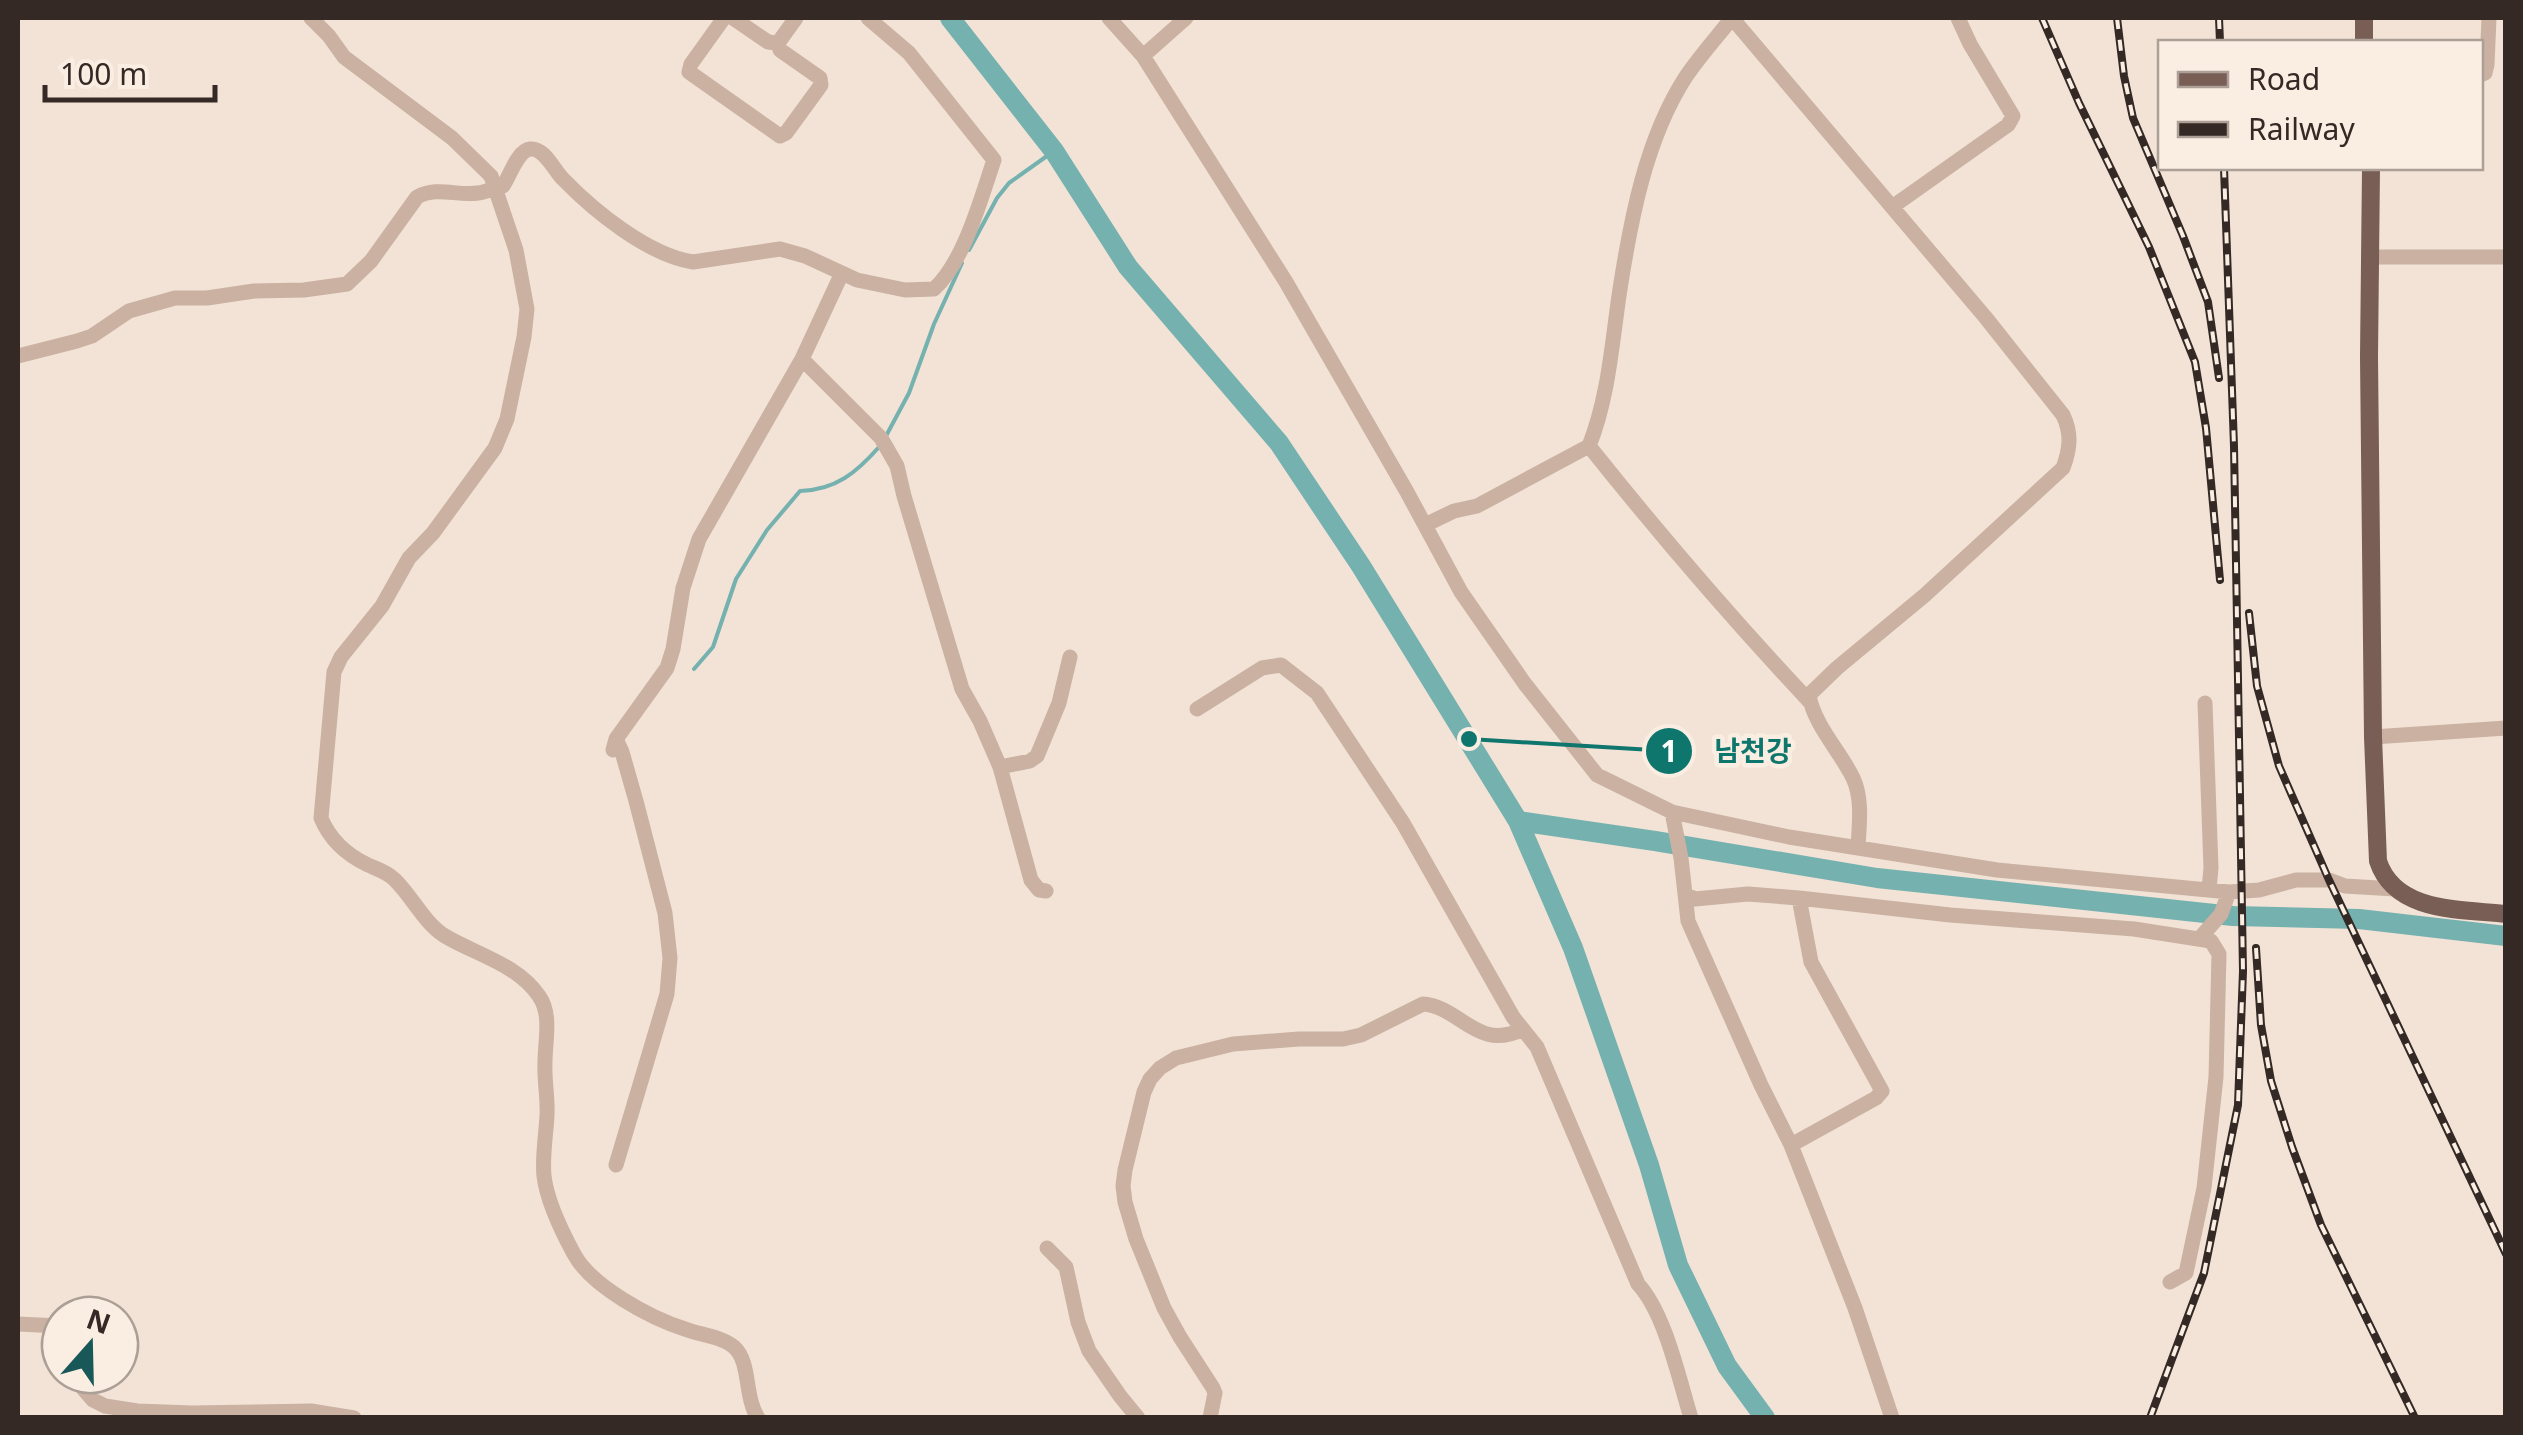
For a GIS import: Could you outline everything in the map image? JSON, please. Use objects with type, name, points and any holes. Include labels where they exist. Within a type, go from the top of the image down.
[{"type":"main road","points":[[2372,170],[2369,257],[2373,736],[2378,861],[2381,872],[2395,889],[2419,902],[2506,914]]},
{"type":"street","points":[[311,18],[344,57],[452,138],[490,176],[516,250],[527,310],[502,436],[434,534],[409,558],[382,606],[341,657],[334,672],[321,818],[326,832],[345,851],[387,873],[436,929],[518,973],[542,1000],[547,1012],[544,1180],[575,1256],[590,1276],[622,1298],[679,1328],[716,1338],[738,1351],[746,1371],[749,1401],[758,1418]]},
{"type":"street","points":[[724,18],[690,64],[689,72],[780,136],[821,85],[820,78],[780,50],[778,42]]},
{"type":"street","points":[[734,18],[768,42],[778,42]]},
{"type":"street","points":[[778,42],[796,18]]},
{"type":"street","points":[[18,356],[92,336],[129,311],[175,298],[347,284],[372,260],[417,197],[426,192],[470,194],[494,188],[506,182],[526,150],[534,149],[544,154],[564,181],[633,238],[680,260],[692,262],[780,249],[887,288],[934,289],[960,250],[994,160],[909,53],[868,18]]},
{"type":"street","points":[[1110,18],[1143,56],[1286,282],[1461,592],[1525,684],[1596,775],[1672,819],[1996,870],[2229,892],[2260,890],[2296,880],[2395,889]]},
{"type":"street","points":[[1143,56],[1186,18]]},
{"type":"street","points":[[1425,526],[1454,511],[1476,506],[1589,446],[1604,395],[1632,221],[1653,148],[1686,76],[1732,18],[1986,318],[2070,428],[2068,455],[2051,480],[1838,668],[1809,695],[1810,703]]},
{"type":"street","points":[[1892,207],[2008,125],[2013,116],[1958,18]]},
{"type":"street","points":[[2483,74],[2488,65],[2489,18]]},
{"type":"street","points":[[2369,257],[2506,257]]},
{"type":"street","points":[[616,1165],[667,994],[670,958],[665,913],[622,752],[614,744],[667,668],[699,539],[802,359],[842,274]]},
{"type":"street","points":[[802,359],[881,438],[897,466],[962,689],[1000,767],[1028,870],[1039,890],[1046,890]]},
{"type":"street","points":[[1589,446],[1662,538],[1810,703],[1855,780],[1860,806],[1858,848]]},
{"type":"street","points":[[1000,767],[1030,762],[1036,756],[1059,702],[1070,657]]},
{"type":"street","points":[[1196,709],[1271,665],[1290,670],[1317,693],[1403,823],[1513,1017],[1537,1047],[1638,1284],[1650,1297],[1691,1418]]},
{"type":"street","points":[[2205,703],[2209,889]]},
{"type":"street","points":[[2373,736],[2506,728]]},
{"type":"street","points":[[1672,819],[1688,921],[1791,1145],[1855,1308],[1892,1418]]},
{"type":"street","points":[[2200,938],[2221,914],[2229,892]]},
{"type":"street","points":[[1685,894],[1695,900],[1748,894],[1799,898],[1950,915],[2134,929],[2211,941],[2219,954],[2216,1078],[2204,1188],[2186,1274],[2170,1282]]},
{"type":"street","points":[[1791,1145],[1882,1091],[1811,962],[1799,898]]},
{"type":"street","points":[[1210,1418],[1215,1393],[1164,1308],[1125,1202],[1126,1170],[1150,1079],[1176,1058],[1199,1051],[1234,1044],[1343,1039],[1361,1035],[1423,1004],[1443,1008],[1465,1026],[1480,1032],[1506,1035],[1523,1029]]},
{"type":"street","points":[[1048,1248],[1066,1267],[1089,1351],[1138,1418]]},
{"type":"street","points":[[88,1395],[105,1406],[136,1411],[311,1410],[354,1418]]},
{"type":"waterway","points":[[950,18],[1054,151],[1128,267],[1279,443],[1361,566],[1518,821],[1573,948],[1649,1165],[1678,1265],[1727,1366],[1765,1418]]},
{"type":"waterway","points":[[969,250],[1009,183],[1054,151]]},
{"type":"waterway","points":[[886,436],[909,393],[962,263]]},
{"type":"waterway","points":[[694,669],[713,647],[736,579],[767,530],[800,491],[845,478],[879,447]]},
{"type":"waterway","points":[[1518,821],[1877,878],[2233,916],[2359,919],[2506,936]]},
{"type":"railway","points":[[2042,18],[2149,247],[2195,362],[2206,428],[2220,580]]},
{"type":"railway","points":[[2117,18],[2133,118],[2208,302],[2219,378]]},
{"type":"railway","points":[[2219,18],[2220,40]]},
{"type":"railway","points":[[2150,1418],[2204,1273],[2238,1105],[2243,971],[2234,446],[2224,170]]},
{"type":"railway","points":[[2249,613],[2257,686],[2279,766],[2506,1254]]},
{"type":"railway","points":[[2256,948],[2261,1025],[2271,1081],[2292,1147],[2321,1225],[2415,1418]]},
{"type":"place","name":"남천강","points":[[1469,739]]}]
